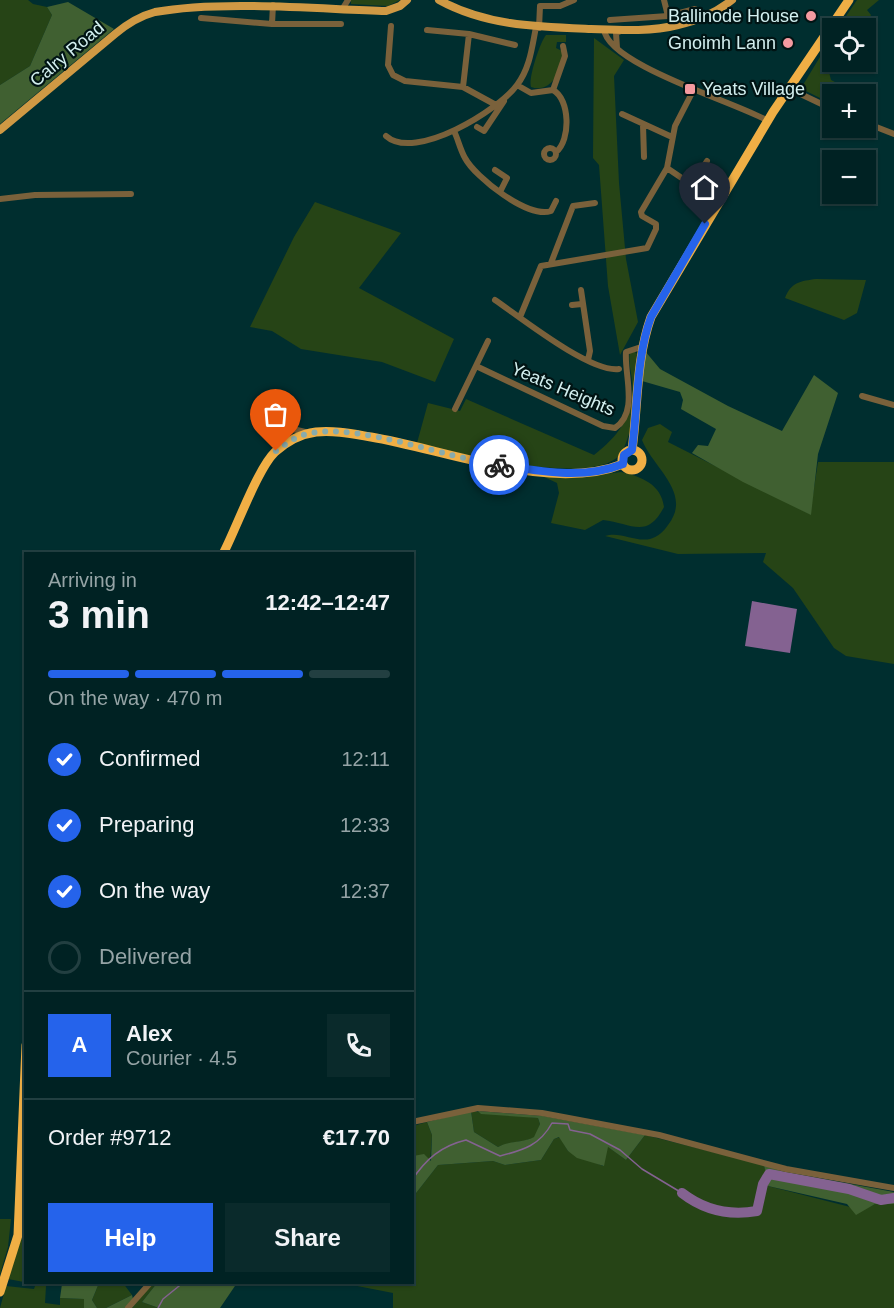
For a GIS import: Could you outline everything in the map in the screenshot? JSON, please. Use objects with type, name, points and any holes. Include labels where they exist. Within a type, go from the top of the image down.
[{"type":"highway","points":[[632,450],[639,395],[641,346],[651,317],[768,121],[849,0]]},
{"type":"highway","points":[[224,552],[267,463],[276,451],[309,433],[359,435],[466,460],[553,473],[592,471],[623,464],[631,470],[640,466],[641,457],[632,450]]},
{"type":"highway","points":[[623,464],[624,455],[632,450]]},
{"type":"highway","points":[[0,1292],[18,1235],[24,1092]]},
{"type":"main road","name":"Calry Road","points":[[0,130],[108,39],[144,15],[184,7],[270,3],[386,11],[400,6],[406,0]]},
{"type":"main road","points":[[439,0],[492,20],[537,28],[604,29],[680,25],[713,12],[732,0]]},
{"type":"street","points":[[343,8],[348,0]]},
{"type":"street","points":[[477,126],[484,131],[517,85],[529,62],[537,28],[538,3],[560,6],[574,0]]},
{"type":"street","points":[[664,0],[668,16]]},
{"type":"street","points":[[270,3],[272,24]]},
{"type":"street","points":[[610,20],[668,16],[695,9]]},
{"type":"street","points":[[201,18],[272,24],[341,24]]},
{"type":"street","points":[[391,26],[388,65],[393,75],[405,81],[463,87],[496,105]]},
{"type":"street","points":[[604,29],[607,39],[619,52],[694,89],[768,121]]},
{"type":"street","points":[[619,52],[615,38],[616,33],[623,29]]},
{"type":"street","points":[[427,30],[469,34],[515,45]]},
{"type":"street","points":[[463,87],[469,34]]},
{"type":"street","points":[[553,90],[565,56],[563,46]]},
{"type":"street","points":[[517,85],[531,93],[553,90],[559,93],[565,104],[564,139],[556,152]]},
{"type":"street","points":[[520,317],[538,270],[551,263],[647,248],[657,229],[656,224],[642,216],[641,212],[667,168],[672,137],[694,89]]},
{"type":"street","points":[[790,89],[822,104]]},
{"type":"street","points":[[386,135],[390,139],[412,141],[431,139],[454,131],[505,99]]},
{"type":"street","points":[[622,114],[672,137]]},
{"type":"street","points":[[643,125],[644,157]]},
{"type":"street","points":[[876,127],[894,134]]},
{"type":"street","points":[[454,131],[465,158],[478,176],[500,192],[540,212],[551,211],[556,201]]},
{"type":"street","points":[[667,168],[692,185],[707,161]]},
{"type":"street","points":[[495,170],[507,178],[500,192]]},
{"type":"street","points":[[0,199],[35,195],[130,195]]},
{"type":"street","points":[[551,263],[573,206],[595,202]]},
{"type":"street","points":[[581,290],[590,351],[588,360]]},
{"type":"street","points":[[495,300],[550,339],[588,360],[612,370],[618,369]]},
{"type":"street","points":[[572,305],[582,303]]},
{"type":"street","points":[[455,409],[488,341]]},
{"type":"street","name":"Yeats Heights","points":[[476,366],[603,426],[615,428],[623,419],[628,406],[626,351],[641,346]]},
{"type":"street","points":[[862,396],[894,405]]},
{"type":"street","points":[[276,451],[281,426],[309,433]]},
{"type":"street","points":[[414,1122],[478,1108],[542,1113],[670,1138],[786,1169],[894,1188]]},
{"type":"street","points":[[128,1308],[149,1284]]},
{"type":"green space","points":[[0,0],[28,0],[33,4],[47,7],[52,15],[30,66],[0,85]]},
{"type":"green space","points":[[351,0],[400,0],[388,6],[351,4]]},
{"type":"green space","points":[[857,0],[879,0],[867,10],[871,15],[869,18],[845,18]]},
{"type":"green space","points":[[68,2],[114,29],[0,124],[0,85],[30,66],[52,15],[47,7]]},
{"type":"green space","points":[[546,35],[566,35],[566,42],[557,42],[556,48],[562,51],[561,65],[555,78],[545,87],[531,87],[535,61]]},
{"type":"green space","points":[[594,38],[624,60],[614,76],[619,183],[626,259],[638,322],[620,355],[608,286],[599,165],[593,158]]},
{"type":"green space","points":[[822,54],[822,72],[829,72],[831,80],[838,84],[822,84],[822,99],[806,91],[803,85]]},
{"type":"green space","points":[[315,202],[401,233],[359,288],[454,339],[435,382],[382,362],[301,349],[272,331],[250,327],[294,237]]},
{"type":"green space","points":[[816,279],[866,280],[857,313],[844,320],[785,298],[793,285]]},
{"type":"green space","points":[[634,351],[637,354],[636,377],[630,431],[621,453],[607,463],[584,468],[524,465],[417,443],[428,403],[460,411],[466,399],[594,455],[611,440],[624,423],[628,413],[632,392],[629,356],[630,352]]},
{"type":"green space","points":[[645,351],[660,369],[728,406],[782,431],[814,375],[838,393],[818,454],[811,515],[743,482],[692,453],[698,445],[708,446],[716,429],[681,409],[683,400],[680,392],[642,381]]},
{"type":"green space","points":[[660,424],[672,432],[668,442],[810,514],[818,462],[894,462],[894,664],[846,656],[834,648],[793,588],[763,562],[766,553],[678,554],[605,536],[616,535],[644,540],[653,538],[665,529],[675,513],[674,491],[642,440],[648,428]]},
{"type":"green space","points":[[621,472],[643,479],[655,487],[659,493],[664,507],[651,523],[638,527],[603,520],[585,530],[551,523],[559,493],[557,483],[538,474],[575,478]]},
{"type":"green space","points":[[471,1111],[538,1118],[540,1124],[535,1137],[498,1147],[474,1132]]},
{"type":"green space","points":[[471,1111],[474,1132],[498,1147],[534,1137],[540,1124],[538,1118],[481,1114],[478,1111],[543,1116],[645,1135],[626,1160],[608,1147],[604,1166],[577,1158],[568,1151],[559,1137],[554,1139],[541,1160],[505,1165],[493,1161],[438,1165],[414,1196],[414,1156],[424,1154],[431,1161],[432,1135],[427,1122]]},
{"type":"green space","points":[[427,1122],[432,1135],[430,1162],[414,1156],[414,1126]]},
{"type":"green space","points":[[645,1135],[764,1165],[768,1186],[862,1210],[875,1204],[894,1204],[894,1308],[393,1308],[393,1293],[347,1284],[414,1284],[414,1196],[438,1165],[493,1161],[505,1165],[541,1160],[554,1139],[560,1137],[568,1151],[603,1166],[607,1146],[626,1160]]},
{"type":"green space","points":[[764,1165],[785,1172],[894,1192],[894,1204],[875,1204],[856,1215],[847,1204],[768,1186]]},
{"type":"green space","points":[[24,1214],[24,1282],[8,1279],[23,1233]]},
{"type":"green space","points":[[0,1219],[11,1219],[8,1247],[0,1274]]},
{"type":"green space","points":[[36,1284],[59,1284],[46,1286],[45,1303],[60,1305],[60,1298],[84,1299],[84,1308],[0,1308],[6,1286],[34,1289]]},
{"type":"green space","points":[[62,1284],[99,1284],[92,1300],[97,1308],[84,1308],[84,1299],[60,1298]]},
{"type":"green space","points":[[99,1284],[124,1284],[132,1295],[106,1308],[97,1308],[92,1300]]},
{"type":"green space","points":[[152,1284],[156,1284],[142,1302],[159,1308],[132,1308]]},
{"type":"green space","points":[[156,1284],[236,1284],[220,1308],[159,1308],[142,1302]]},
{"type":"green space","points":[[132,1295],[133,1299],[125,1308],[106,1308]]},
{"type":"shaded area","points":[[752,601],[797,609],[790,653],[745,646]]},
{"type":"waterway","points":[[414,1177],[429,1160],[449,1146],[466,1140],[500,1156],[537,1142],[552,1123],[568,1124],[570,1130],[590,1134],[620,1150],[642,1169],[682,1193]]},
{"type":"waterway","points":[[682,1193],[699,1204],[717,1210],[737,1213],[757,1211],[763,1184],[769,1174],[849,1189],[881,1200],[894,1198]]},
{"type":"waterway","points":[[158,1308],[163,1299],[182,1284]]},
{"type":"way so far","points":[[276,451],[302,435],[328,432],[383,439],[459,458],[499,465]]},
{"type":"place","name":"Ballinode House","points":[[811,16]]},
{"type":"place","name":"Gnoimh Lann","points":[[788,43]]},
{"type":"place","name":"Yeats Village","points":[[690,89]]},
{"type":"route","points":[[499,465],[553,473],[578,473],[623,464],[622,458],[626,452],[632,450],[639,395],[641,346],[645,333],[651,317],[705,224]]}]
